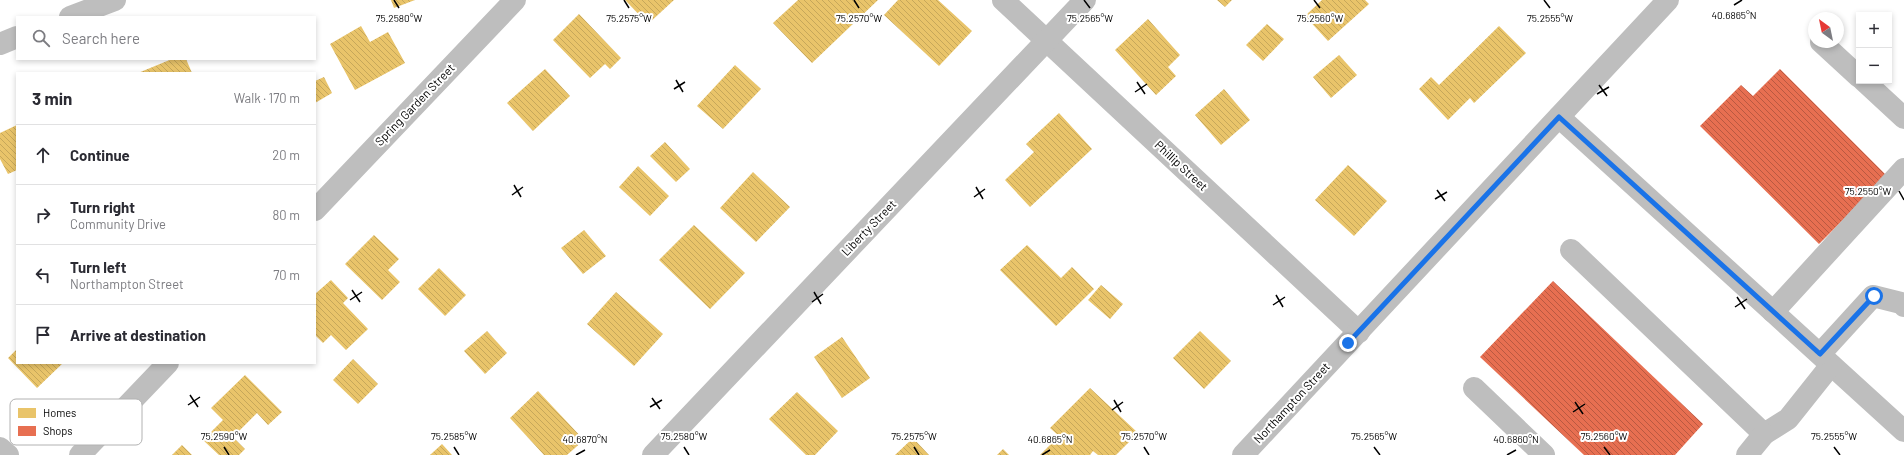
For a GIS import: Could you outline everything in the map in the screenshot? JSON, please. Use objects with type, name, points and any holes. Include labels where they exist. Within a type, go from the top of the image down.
[{"type":"street","points":[[73,16],[115,0]]},
{"type":"street","name":"Spring Garden Street","points":[[316,209],[515,0]]},
{"type":"street","name":"Phillip Street","points":[[1003,0],[1359,332]]},
{"type":"street","name":"Liberty Street","points":[[653,455],[1085,0]]},
{"type":"street","name":"Northampton Street","points":[[1243,455],[1668,0]]},
{"type":"street","points":[[0,44],[16,37]]},
{"type":"street","points":[[1828,48],[1856,74]]},
{"type":"street","points":[[1867,84],[1904,118]]},
{"type":"street","points":[[1559,117],[1826,359],[1904,432]]},
{"type":"street","points":[[1773,312],[1904,169]]},
{"type":"street","points":[[1571,250],[1764,434]]},
{"type":"street","points":[[1747,455],[1764,434],[1788,419],[1826,359],[1874,296],[1901,303],[1904,306]]},
{"type":"street","points":[[134,399],[167,364]]},
{"type":"street","points":[[1474,388],[1544,455]]},
{"type":"street","points":[[80,455],[90,445]]},
{"type":"street","points":[[0,448],[8,455]]},
{"type":"building: Homes","points":[[391,0],[415,0],[394,8]]},
{"type":"building: Homes","points":[[625,0],[674,0],[648,24]]},
{"type":"building: Homes","points":[[798,0],[878,0],[812,63],[773,23]]},
{"type":"building: Homes","points":[[898,0],[938,0],[972,31],[939,66],[884,15]]},
{"type":"building: Homes","points":[[1217,0],[1232,0],[1225,7]]},
{"type":"building: Homes","points":[[1322,0],[1365,0],[1369,4],[1328,41],[1305,16]]},
{"type":"building: Homes","points":[[579,14],[621,58],[610,69],[605,64],[590,78],[553,40]]},
{"type":"building: Homes","points":[[1148,19],[1180,55],[1168,67],[1176,76],[1156,95],[1115,50]]},
{"type":"building: Homes","points":[[1267,24],[1284,39],[1263,61],[1246,45]]},
{"type":"building: Homes","points":[[361,26],[370,42],[388,32],[405,63],[355,90],[330,44]]},
{"type":"building: Homes","points":[[1499,26],[1526,53],[1474,103],[1470,98],[1448,120],[1419,89],[1431,77],[1439,85]]},
{"type":"building: Homes","points":[[1339,55],[1357,75],[1331,98],[1313,77]]},
{"type":"building: Homes","points":[[170,60],[186,60],[192,72],[140,72]]},
{"type":"building: Homes","points":[[735,65],[761,89],[723,129],[697,106]]},
{"type":"building: Homes","points":[[545,69],[570,96],[533,131],[507,103]]},
{"type":"building: Homes","points":[[324,77],[332,93],[316,102],[316,81]]},
{"type":"building: Homes","points":[[1224,89],[1250,120],[1221,145],[1195,115]]},
{"type":"building: Homes","points":[[1059,113],[1092,149],[1030,207],[1005,180],[1034,152],[1026,144]]},
{"type":"building: Homes","points":[[16,125],[16,170],[8,174],[0,159],[0,133]]},
{"type":"building: Homes","points":[[665,142],[690,169],[676,182],[650,156]]},
{"type":"building: Homes","points":[[1348,165],[1387,201],[1354,236],[1315,200]]},
{"type":"building: Homes","points":[[638,166],[669,196],[650,216],[619,187]]},
{"type":"building: Homes","points":[[753,172],[790,207],[756,242],[720,208]]},
{"type":"building: Homes","points":[[694,225],[745,273],[710,309],[659,260]]},
{"type":"building: Homes","points":[[584,230],[606,256],[583,274],[561,248]]},
{"type":"building: Homes","points":[[374,235],[399,259],[388,270],[400,282],[382,300],[345,264]]},
{"type":"building: Homes","points":[[1027,245],[1061,278],[1072,267],[1094,289],[1056,326],[1000,270]]},
{"type":"building: Homes","points":[[439,268],[466,295],[445,316],[418,289]]},
{"type":"building: Homes","points":[[331,280],[348,298],[343,303],[368,329],[346,350],[331,335],[323,343],[316,336],[316,293]]},
{"type":"building: Homes","points":[[1101,285],[1123,304],[1110,319],[1088,300]]},
{"type":"building: Homes","points":[[616,292],[663,334],[634,366],[587,324]]},
{"type":"building: Homes","points":[[487,331],[507,353],[485,374],[464,351]]},
{"type":"building: Homes","points":[[1200,331],[1231,361],[1204,389],[1173,358]]},
{"type":"building: Homes","points":[[842,337],[870,378],[842,398],[814,357]]},
{"type":"building: Homes","points":[[16,350],[16,364],[62,364],[37,388],[8,358]]},
{"type":"building: Homes","points":[[353,359],[378,384],[358,404],[333,380]]},
{"type":"building: Homes","points":[[245,375],[282,412],[268,425],[257,413],[233,437],[245,449],[239,455],[219,455],[203,440],[223,420],[211,408]]},
{"type":"building: Homes","points":[[1090,388],[1138,433],[1116,455],[1098,455],[1093,451],[1090,455],[1040,455],[1059,436],[1050,428]]},
{"type":"building: Homes","points":[[538,391],[584,440],[567,455],[544,455],[510,418]]},
{"type":"building: Homes","points":[[797,392],[838,431],[815,455],[806,455],[769,419]]},
{"type":"building: Homes","points":[[913,438],[929,455],[895,455]]},
{"type":"building: Homes","points":[[442,444],[452,455],[430,455]]},
{"type":"building: Homes","points":[[182,445],[192,455],[172,455]]},
{"type":"building: Homes","points":[[1003,449],[1009,455],[997,455]]},
{"type":"building: Shops","points":[[1780,69],[1887,176],[1819,244],[1700,126],[1741,85],[1753,96]]},
{"type":"building: Shops","points":[[1553,281],[1703,424],[1675,455],[1584,455],[1480,357]]},
{"type":"route","points":[[1348,343],[1559,117],[1820,354],[1874,296]]}]
